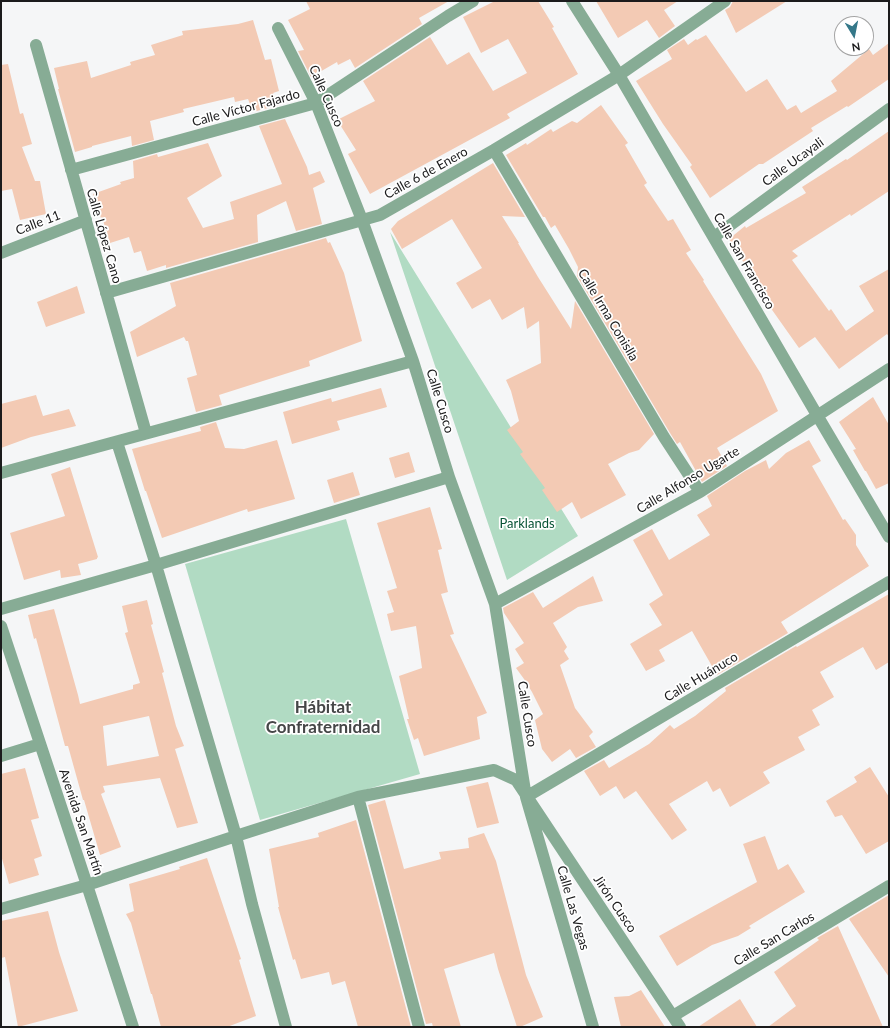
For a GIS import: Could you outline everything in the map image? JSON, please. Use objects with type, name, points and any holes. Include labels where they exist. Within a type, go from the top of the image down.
[{"type":"street","name":"Calle Víctor Fajardo","points":[[71,170],[316,103],[473,1]]},
{"type":"street","name":"Calle San Francisco","points":[[572,1],[619,75],[889,537]]},
{"type":"street","name":"Calle 6 de Enero","points":[[106,292],[380,215],[494,150],[619,75],[725,1]]},
{"type":"street","name":"Calle Cusco","points":[[278,28],[316,103],[362,220],[413,361],[450,476],[495,604],[526,797]]},
{"type":"street","name":"Calle López Cano","points":[[36,45],[146,433]]},
{"type":"street","name":"Calle Ucayali","points":[[714,237],[889,110]]},
{"type":"street","name":"Calle Irma Conislla","points":[[494,150],[664,437],[700,492]]},
{"type":"street","name":"Calle 11","points":[[1,253],[86,220]]},
{"type":"street","points":[[1,473],[413,361]]},
{"type":"street","name":"Calle Alfonso Ugarte","points":[[495,604],[700,492],[889,369]]},
{"type":"street","points":[[117,442],[156,565],[236,836],[252,904],[286,1027]]},
{"type":"street","points":[[1,609],[156,565],[450,476]]},
{"type":"street","name":"Calle Huánuco","points":[[526,797],[889,582]]},
{"type":"street","name":"Avenida San Martín","points":[[1,626],[133,1027]]},
{"type":"street","points":[[1,756],[40,744]]},
{"type":"street","points":[[1,909],[87,885],[358,797],[494,770],[516,780],[526,797]]},
{"type":"street","points":[[358,797],[419,1027]]},
{"type":"street","name":"Jirón Cusco","points":[[526,797],[680,1027]]},
{"type":"street","name":"Calle Las Vegas","points":[[526,797],[593,1027]]},
{"type":"street","name":"Calle San Carlos","points":[[673,1016],[889,886]]},
{"type":"green space","name":"Parklands","points":[[390,232],[578,536],[507,580]]},
{"type":"green space","points":[[346,519],[420,774],[260,820],[185,564]]},
{"type":"building","points":[[306,1],[449,1],[419,18],[422,24],[355,68],[350,59],[338,65],[337,62],[311,77],[298,51],[304,50],[288,20],[310,9]]},
{"type":"building","points":[[495,1],[538,1],[554,27],[552,28],[578,74],[507,114],[510,118],[370,194],[348,154],[356,150],[337,120],[375,101],[363,81],[430,37],[447,65],[469,52],[493,91],[527,73],[508,39],[481,53],[463,17]]},
{"type":"building","points":[[596,1],[678,1],[664,10],[675,26],[659,38],[647,20],[618,38]]},
{"type":"building","points":[[733,1],[787,1],[736,33],[725,10],[730,7]]},
{"type":"building","points":[[253,20],[265,60],[271,59],[279,91],[273,93],[279,105],[253,112],[248,99],[235,102],[234,97],[183,109],[184,112],[150,121],[154,140],[132,146],[131,136],[75,152],[58,89],[54,68],[87,61],[91,78],[131,65],[130,62],[155,55],[151,45],[183,35],[182,31],[238,24]]},
{"type":"building","points":[[706,35],[746,92],[767,79],[787,110],[796,105],[801,113],[837,91],[831,81],[861,56],[874,56],[874,54],[889,43],[889,79],[848,107],[847,106],[811,128],[813,131],[763,164],[759,164],[710,198],[690,167],[692,165],[663,124],[636,81],[672,59],[667,50],[684,39],[688,45],[696,39],[697,40]]},
{"type":"building","points":[[8,64],[20,114],[23,113],[32,144],[22,147],[35,181],[40,181],[46,214],[20,220],[12,189],[1,191],[1,65]]},
{"type":"building","points":[[601,105],[628,143],[625,145],[647,183],[644,185],[668,221],[673,219],[691,250],[686,253],[761,374],[778,411],[717,448],[727,466],[702,482],[680,442],[677,444],[670,433],[577,276],[578,267],[555,225],[551,228],[545,217],[543,217],[506,155],[526,143],[527,145],[551,129],[553,132],[572,121],[577,123]]},
{"type":"building","points":[[285,119],[307,167],[309,175],[320,171],[325,182],[313,188],[322,224],[296,231],[286,201],[257,215],[258,242],[166,268],[166,265],[147,271],[141,251],[134,253],[129,237],[110,243],[93,194],[121,184],[120,182],[134,178],[133,161],[157,154],[158,157],[208,143],[222,176],[187,198],[203,228],[234,219],[230,202],[282,184],[259,126]]},
{"type":"building","points":[[889,131],[889,191],[851,216],[850,214],[792,251],[798,256],[792,260],[829,311],[831,309],[846,331],[874,311],[859,286],[889,269],[889,337],[887,334],[839,369],[815,337],[799,348],[770,307],[771,305],[729,239],[745,226],[746,228],[806,193],[802,187],[846,159],[847,160]]},
{"type":"building","points":[[493,163],[525,217],[502,216],[538,277],[571,329],[575,301],[654,434],[639,450],[629,453],[608,464],[626,495],[581,519],[572,502],[557,512],[542,490],[545,488],[520,454],[523,452],[507,430],[519,421],[511,391],[506,380],[541,363],[539,321],[527,329],[524,307],[502,320],[490,299],[472,309],[456,283],[482,268],[452,219],[402,249],[391,229],[398,221]]},
{"type":"building","points":[[326,238],[328,243],[330,242],[344,273],[362,341],[309,361],[310,366],[219,395],[222,405],[196,412],[187,378],[197,375],[188,341],[186,341],[184,337],[137,357],[130,332],[176,306],[170,283]]},
{"type":"building","points":[[77,286],[85,313],[46,327],[37,302]]},
{"type":"building","points":[[381,388],[387,407],[337,421],[340,430],[292,444],[283,412],[331,398],[332,402]]},
{"type":"building","points":[[36,395],[43,416],[69,409],[76,426],[31,437],[1,448],[1,404]]},
{"type":"building","points":[[873,397],[889,425],[889,483],[876,489],[853,450],[856,449],[839,422]]},
{"type":"building","points":[[216,422],[225,448],[244,449],[277,440],[295,499],[248,512],[247,509],[162,538],[132,449],[201,431],[200,427]]},
{"type":"building","points":[[809,440],[821,461],[812,466],[843,520],[845,519],[856,535],[856,545],[869,566],[781,622],[788,633],[717,675],[692,631],[659,650],[665,661],[646,671],[630,644],[662,625],[649,604],[663,595],[633,540],[652,529],[669,560],[710,535],[697,515],[712,506],[707,496],[745,471],[766,460],[769,469],[786,453]]},
{"type":"building","points":[[409,452],[415,472],[395,478],[389,458]]},
{"type":"building","points":[[70,467],[98,557],[97,559],[78,564],[81,575],[61,578],[60,570],[24,580],[10,533],[65,516],[51,474]]},
{"type":"building","points":[[353,472],[360,495],[334,503],[327,480]]},
{"type":"building","points":[[430,507],[442,549],[438,550],[448,592],[441,594],[454,634],[450,635],[487,713],[477,717],[480,739],[424,756],[418,738],[414,740],[407,719],[409,719],[399,676],[422,668],[416,626],[391,631],[387,614],[394,612],[387,591],[397,588],[377,523]]},
{"type":"building","points":[[593,576],[603,601],[578,607],[553,623],[567,647],[564,651],[569,659],[560,665],[575,708],[593,732],[589,736],[596,747],[576,758],[570,749],[552,762],[542,749],[535,720],[543,714],[532,692],[516,668],[524,663],[515,649],[524,643],[504,613],[503,608],[533,592],[543,608]]},
{"type":"building","points":[[889,594],[889,662],[876,670],[863,647],[820,672],[834,697],[812,710],[820,725],[798,737],[805,750],[763,772],[770,783],[730,807],[720,788],[713,792],[707,781],[669,804],[687,830],[672,840],[636,791],[624,799],[616,786],[600,796],[584,771],[604,760],[609,768],[649,744],[670,725],[674,729],[695,716],[726,691],[725,688]]},
{"type":"building","points":[[147,600],[153,624],[151,625],[164,672],[162,673],[176,726],[184,746],[175,749],[198,823],[177,828],[160,778],[103,786],[105,792],[101,794],[121,847],[100,855],[68,746],[65,746],[36,638],[34,639],[28,615],[54,609],[80,704],[133,689],[133,685],[140,683],[125,633],[128,632],[122,606]],"holes":[[[149,716],[159,756],[107,766],[103,726]]]},
{"type":"building","points":[[870,767],[889,797],[889,841],[866,854],[842,815],[835,817],[826,801],[857,782],[854,777]]},
{"type":"building","points":[[25,768],[39,818],[31,820],[42,856],[34,859],[39,875],[9,884],[1,855],[1,774]]},
{"type":"building","points":[[488,782],[499,823],[477,828],[466,787]]},
{"type":"building","points":[[385,800],[404,869],[441,859],[439,852],[469,848],[468,838],[484,833],[496,861],[526,975],[543,1017],[517,1027],[494,953],[444,969],[461,1027],[433,1027],[432,1023],[426,1024],[368,805]]},
{"type":"building","points":[[356,820],[411,1027],[358,1027],[345,981],[332,985],[329,972],[301,979],[295,959],[293,960],[278,907],[269,849],[319,837],[318,833]]},
{"type":"building","points":[[765,836],[778,870],[788,864],[805,892],[749,926],[751,928],[738,936],[712,945],[677,966],[659,936],[757,882],[743,844]]},
{"type":"building","points":[[207,858],[241,959],[239,960],[256,1016],[227,1027],[161,1027],[131,923],[126,914],[134,911],[129,884],[180,869],[179,867]]},
{"type":"building","points":[[889,895],[889,977],[849,919]]},
{"type":"building","points":[[48,911],[59,952],[78,1011],[18,1027],[5,957],[1,958],[1,921]]},
{"type":"building","points":[[838,926],[883,1027],[768,1027],[796,1006],[774,972],[819,940],[817,938]]},
{"type":"building","points":[[641,990],[665,1027],[621,1027],[614,997],[629,996]]},
{"type":"building","points":[[740,999],[757,1027],[698,1027]]},
{"type":"district","name":"Hábitat Confraternidad","points":[[323,718]]}]
